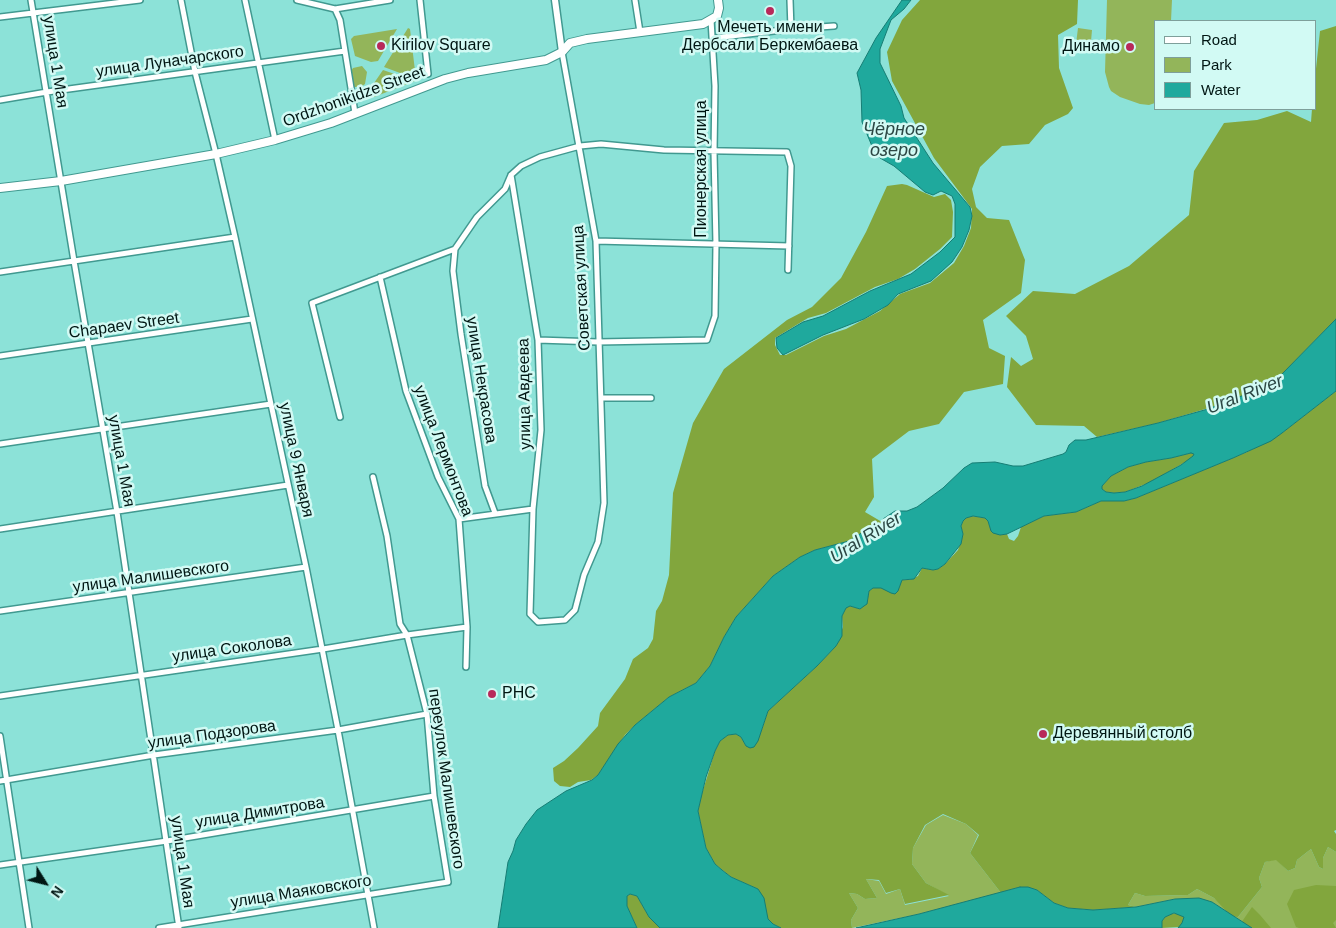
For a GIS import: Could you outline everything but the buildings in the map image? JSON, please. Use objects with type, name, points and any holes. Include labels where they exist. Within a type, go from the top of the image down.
[{"type":"main road","name":"Пионерская улица","points":[[711,20],[717,16],[718,0]]},
{"type":"main road","name":"Ordzhonikidze Street","points":[[0,188],[61,181],[216,154],[276,140],[314,129],[445,78],[546,60],[562,52],[570,44],[587,39],[698,26],[711,20]]},
{"type":"street","name":"улица 1 Мая","points":[[31,0],[117,512],[179,926]]},
{"type":"street","points":[[0,16],[140,0]]},
{"type":"street","name":"улица 9 Января","points":[[181,0],[195,72],[235,238],[306,567],[323,649],[374,928]]},
{"type":"street","points":[[245,0],[276,140]]},
{"type":"street","points":[[297,0],[335,9],[390,0]]},
{"type":"street","points":[[420,0],[428,74]]},
{"type":"street","name":"Советская улица","points":[[530,614],[538,622],[565,620],[575,610],[584,575],[598,542],[604,503],[596,241],[562,52],[555,0]]},
{"type":"street","points":[[635,0],[640,32]]},
{"type":"street","points":[[790,0],[791,29]]},
{"type":"street","points":[[335,9],[340,20],[355,113]]},
{"type":"street","name":"Пионерская улица","points":[[598,342],[707,340],[715,316],[716,244],[714,152],[716,86],[714,38],[711,20]]},
{"type":"street","points":[[714,38],[834,26]]},
{"type":"street","name":"улица Луначарского","points":[[0,100],[260,62],[345,52]]},
{"type":"street","points":[[340,416],[312,303],[455,249],[477,217],[505,190],[511,176],[521,166],[540,157],[580,146],[601,144],[664,150],[787,152],[791,166],[788,270]]},
{"type":"street","name":"улица Авдеева","points":[[511,176],[538,340],[541,430],[533,509],[530,614]]},
{"type":"street","points":[[0,272],[235,238]]},
{"type":"street","points":[[596,241],[788,246]]},
{"type":"street","name":"улица Некрасова","points":[[455,249],[453,271],[461,334],[485,486],[496,513]]},
{"type":"street","name":"улица Лермонтова","points":[[380,277],[406,391],[438,478],[459,519],[467,627],[466,667]]},
{"type":"street","name":"Chapaev Street","points":[[0,356],[252,319]]},
{"type":"street","points":[[538,340],[598,342]]},
{"type":"street","points":[[601,398],[651,398]]},
{"type":"street","points":[[0,444],[271,404]]},
{"type":"street","name":"переулок Малишевского","points":[[372,477],[387,536],[400,624],[407,635],[427,714],[434,796],[448,882]]},
{"type":"street","points":[[0,529],[288,485]]},
{"type":"street","points":[[459,519],[533,509]]},
{"type":"street","name":"улица Малишевского","points":[[0,611],[306,567]]},
{"type":"street","name":"улица Соколова","points":[[0,696],[467,627]]},
{"type":"street","name":"улица Подзорова","points":[[0,781],[154,755],[338,730],[427,714]]},
{"type":"street","points":[[0,736],[29,928]]},
{"type":"street","name":"улица Димитрова","points":[[0,865],[167,841],[434,796]]},
{"type":"street","name":"улица Маяковского","points":[[159,928],[448,882]]},
{"type":"green space","name":"Динамо","points":[[1107,0],[1172,0],[1171,20],[1154,20],[1154,103],[1140,104],[1120,97],[1111,91],[1105,72]]},
{"type":"green space","points":[[408,28],[410,29],[416,79],[384,67]]},
{"type":"green space","points":[[1078,28],[1092,30],[1090,53],[1075,52]]},
{"type":"green space","points":[[397,29],[378,61],[371,62],[355,56],[351,39],[354,36]]},
{"type":"green space","points":[[362,66],[367,72],[365,84],[361,87],[354,87],[351,71],[353,68]]},
{"type":"green space","points":[[383,70],[415,81],[374,97],[371,93],[372,86]]},
{"type":"green space","points":[[943,815],[966,824],[978,835],[970,853],[1001,893],[919,914],[852,928],[851,920],[858,908],[849,893],[857,894],[865,899],[877,898],[866,879],[879,881],[886,894],[900,889],[905,905],[949,896],[926,883],[912,864],[913,848],[926,825]]},
{"type":"green space","points":[[1328,847],[1336,852],[1336,928],[1252,928],[1212,902],[1175,899],[1136,907],[1128,905],[1135,893],[1145,896],[1188,895],[1197,889],[1214,898],[1238,917],[1262,887],[1259,878],[1265,862],[1276,859],[1288,871],[1295,868],[1297,860],[1311,849],[1319,867],[1323,869],[1323,858]]},
{"type":"shaded area","points":[[920,0],[1078,0],[1077,24],[1058,35],[1059,68],[1073,108],[1068,114],[1045,125],[1029,144],[1002,146],[980,167],[972,189],[976,207],[987,218],[1009,220],[1025,260],[1021,293],[983,320],[989,348],[1005,356],[1003,384],[964,392],[939,424],[909,431],[872,459],[874,497],[865,512],[882,522],[880,527],[863,532],[849,541],[815,550],[800,557],[773,576],[736,617],[710,666],[696,683],[669,697],[635,725],[625,735],[598,775],[591,780],[578,782],[570,787],[560,786],[554,781],[553,768],[578,748],[598,726],[600,713],[625,679],[633,659],[648,648],[653,639],[656,611],[662,601],[669,575],[673,493],[693,423],[724,369],[787,320],[812,307],[841,278],[866,232],[887,186],[907,185],[934,197],[945,194],[951,200],[953,212],[952,237],[915,269],[898,279],[875,287],[826,313],[808,318],[775,338],[775,345],[780,355],[786,355],[824,336],[846,329],[880,311],[900,294],[930,283],[954,263],[964,246],[971,228],[972,209],[934,158],[892,81],[887,52],[902,20]]},
{"type":"shaded area","points":[[1336,26],[1336,319],[1282,374],[1252,392],[1229,402],[1158,423],[1097,437],[1084,426],[1036,425],[1007,387],[1011,357],[1021,366],[1033,359],[1026,336],[1006,316],[1033,291],[1075,294],[1129,266],[1189,215],[1194,171],[1224,123],[1257,120],[1287,111],[1311,122],[1312,110],[1316,110],[1316,69],[1320,31]]},
{"type":"shaded area","points":[[1336,391],[1336,830],[1334,831],[1336,834],[1336,852],[1328,847],[1323,858],[1323,869],[1319,867],[1311,849],[1297,860],[1295,868],[1288,871],[1276,860],[1265,862],[1259,878],[1262,887],[1238,917],[1231,916],[1214,898],[1197,889],[1188,895],[1145,896],[1135,893],[1128,905],[1136,907],[1093,910],[1068,908],[1054,903],[1037,890],[1020,887],[1001,893],[970,853],[979,835],[966,824],[943,814],[925,825],[913,848],[912,864],[926,883],[949,895],[905,904],[900,889],[886,893],[879,880],[866,879],[877,898],[865,899],[857,894],[849,893],[858,908],[851,920],[852,928],[781,928],[768,919],[758,889],[731,877],[715,864],[706,848],[698,811],[715,751],[720,741],[728,735],[736,734],[741,737],[746,746],[762,729],[768,711],[836,646],[843,627],[842,616],[846,607],[850,606],[860,609],[867,601],[869,591],[873,588],[899,588],[902,580],[909,580],[918,576],[922,568],[933,570],[945,564],[958,550],[963,534],[961,526],[966,518],[972,516],[985,518],[990,527],[1000,535],[1007,534],[1009,539],[1014,541],[1021,527],[1044,516],[1076,512],[1101,501],[1124,501],[1136,498],[1247,452],[1282,433]]},
{"type":"shaded area","points":[[1191,453],[1194,456],[1151,482],[1125,492],[1106,492],[1102,489],[1102,486],[1111,476],[1128,467]]},
{"type":"shaded area","points":[[1316,885],[1336,886],[1336,920],[1333,923],[1336,928],[1296,927],[1287,904],[1294,890]]},
{"type":"shaded area","points":[[630,894],[637,896],[649,917],[660,928],[637,928],[627,906],[627,896]]},
{"type":"shaded area","points":[[1252,907],[1271,928],[1252,928],[1241,923]]},
{"type":"shaded area","points":[[1178,913],[1184,917],[1180,927],[1162,928],[1162,921],[1165,917]]},
{"type":"water","name":"Чёрное озеро","points":[[902,0],[911,0],[891,20],[880,49],[880,63],[901,106],[904,118],[933,163],[970,207],[972,216],[969,230],[962,247],[952,262],[931,281],[898,294],[888,305],[864,319],[823,335],[783,355],[777,348],[776,338],[803,322],[823,316],[870,291],[911,274],[940,252],[955,237],[955,204],[952,196],[941,191],[933,195],[925,192],[894,166],[880,158],[874,151],[862,122],[861,90],[857,73],[876,38]]},
{"type":"water","name":"Ural River","points":[[1336,319],[1336,391],[1271,441],[1136,498],[1124,501],[1101,501],[1076,512],[1044,516],[1007,534],[993,533],[985,518],[973,516],[966,518],[961,526],[963,534],[961,544],[945,564],[933,570],[922,568],[914,579],[902,580],[895,594],[881,588],[873,588],[869,591],[867,604],[860,609],[850,606],[846,608],[842,616],[842,636],[836,646],[768,711],[758,741],[754,747],[746,746],[741,737],[736,734],[728,735],[720,741],[706,777],[698,811],[706,848],[715,864],[722,870],[731,877],[758,889],[764,898],[768,919],[781,928],[660,928],[649,917],[637,896],[630,894],[627,896],[627,906],[637,928],[498,928],[508,862],[516,840],[526,824],[537,810],[566,791],[592,780],[598,775],[618,744],[635,725],[669,697],[696,683],[710,666],[736,617],[773,576],[800,557],[815,550],[849,541],[863,532],[881,527],[883,519],[895,511],[907,511],[917,507],[972,463],[995,462],[1023,466],[1063,454],[1075,440],[1086,440],[1208,409],[1252,392],[1282,374]],"holes":[[[1191,453],[1194,454],[1181,465],[1142,486],[1125,492],[1114,493],[1106,492],[1102,489],[1102,486],[1111,476],[1128,467]]]},
{"type":"water","points":[[1020,887],[1037,890],[1054,903],[1068,908],[1093,910],[1136,907],[1175,899],[1199,898],[1212,902],[1252,928],[1178,928],[1184,917],[1174,913],[1165,917],[1162,921],[1162,928],[856,928],[919,914]]},
{"type":"place","name":"Мечеть имени Дербсали Беркембаева","points":[[770,11]]},
{"type":"place","name":"Kirilov Square","points":[[381,46]]},
{"type":"place","name":"Динамо","points":[[1130,47]]},
{"type":"place","name":"РНС","points":[[492,694]]},
{"type":"place","name":"Деревянный столб","points":[[1043,734]]}]
